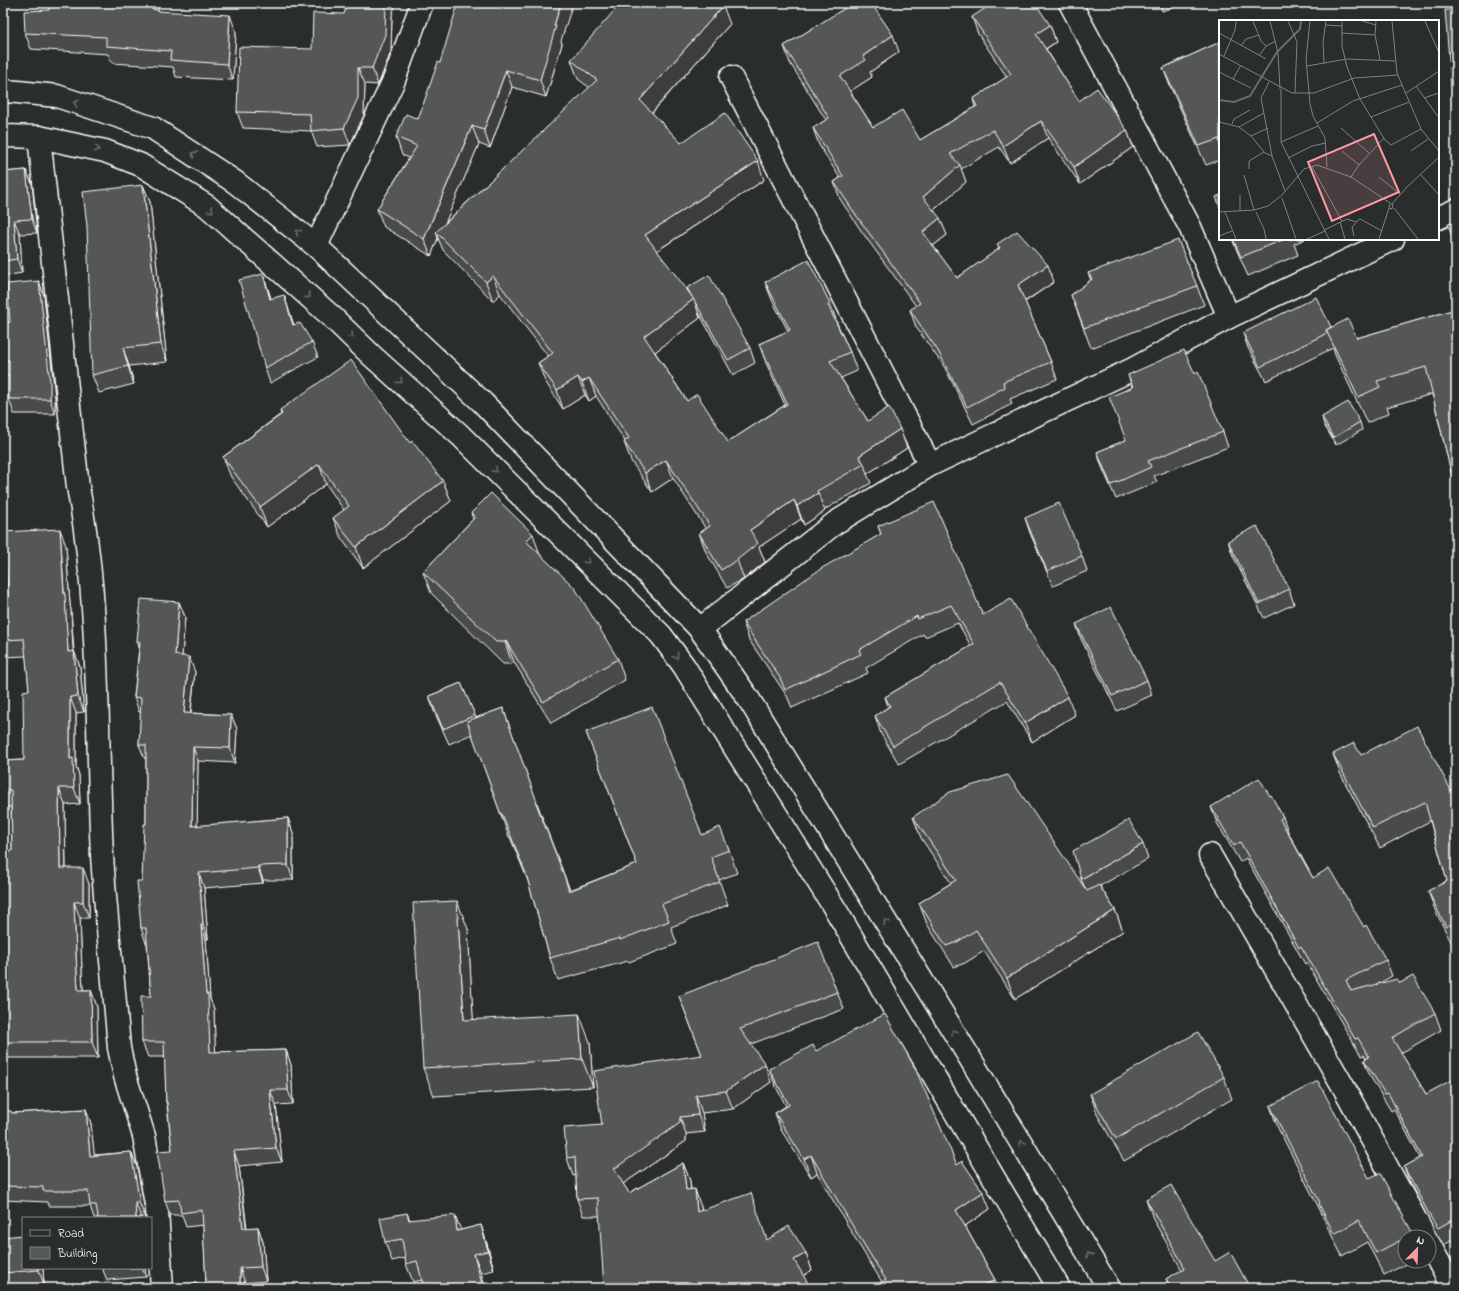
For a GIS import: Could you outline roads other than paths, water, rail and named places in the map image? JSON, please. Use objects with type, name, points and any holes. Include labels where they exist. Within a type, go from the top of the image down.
[{"type":"street","points":[[316,246],[394,80],[422,3]]},
{"type":"street","points":[[1070,3],[1190,227],[1229,317]]},
{"type":"street","points":[[731,77],[930,465]]},
{"type":"street","points":[[3,91],[57,96],[153,128],[235,182],[316,246],[483,403],[700,629],[748,698],[973,1062],[1109,1288]]},
{"type":"street","points":[[3,136],[39,137],[105,151],[140,165],[207,206],[331,316],[371,356],[460,435],[661,635],[696,685],[837,912],[1059,1288]]},
{"type":"street","points":[[39,137],[78,487],[86,525],[97,655],[102,856],[119,1048],[125,1076],[144,1136],[157,1210],[162,1288]]},
{"type":"street","points":[[1439,218],[1456,210]]},
{"type":"street","points":[[700,629],[835,523],[930,465],[1132,369],[1229,317],[1391,240]]},
{"type":"street","points":[[1210,855],[1343,1086],[1421,1229]]},
{"type":"street","points":[[1437,1259],[1453,1288]]}]
